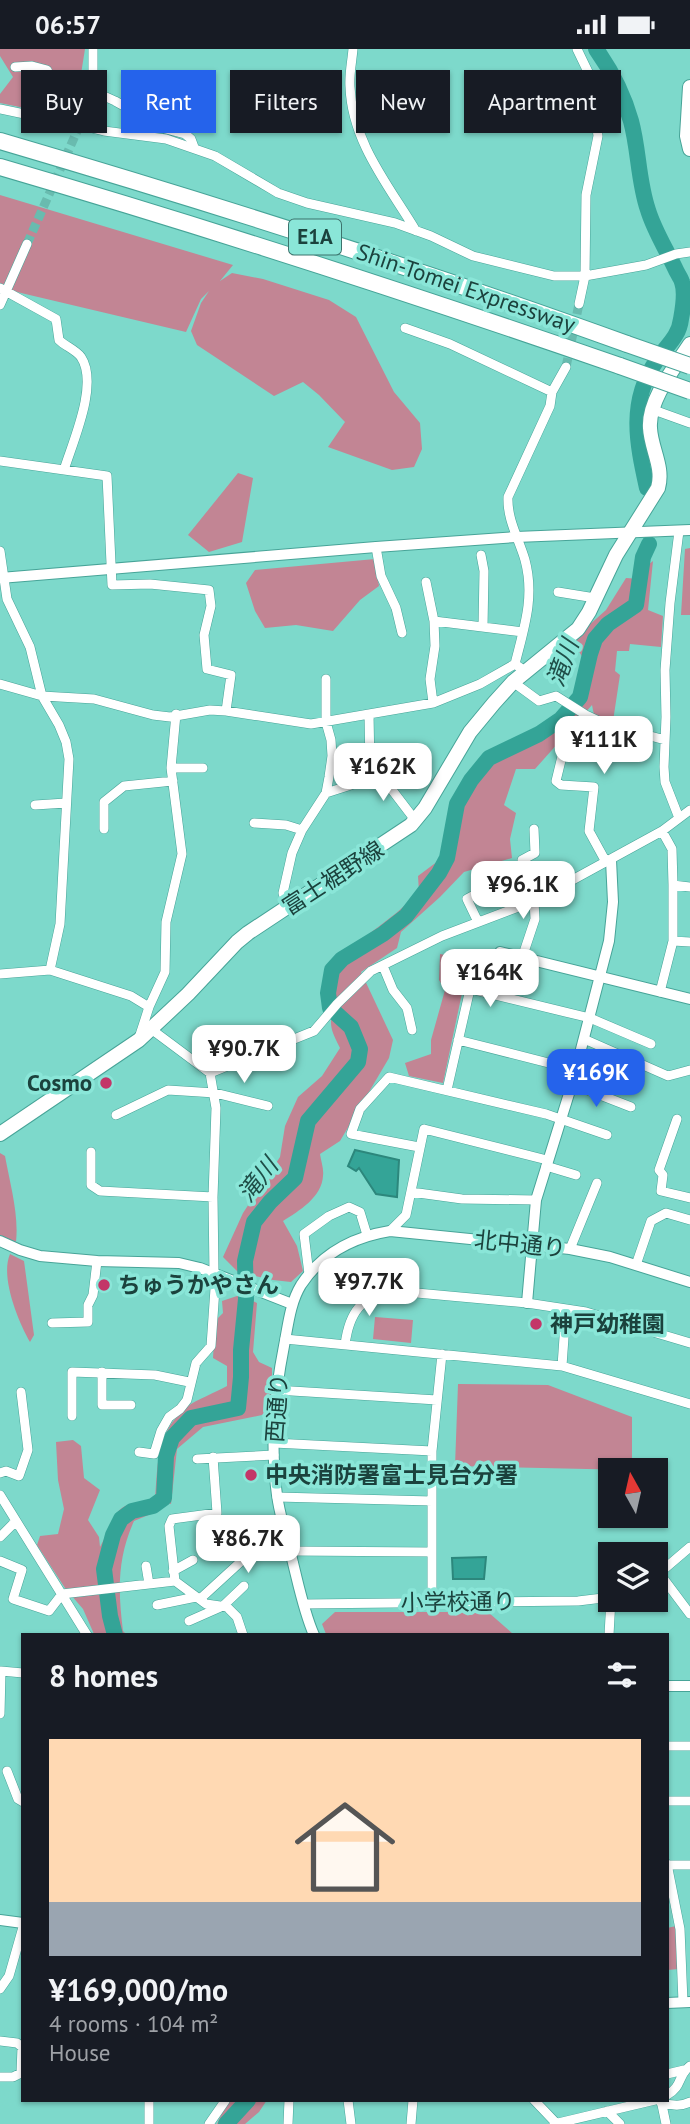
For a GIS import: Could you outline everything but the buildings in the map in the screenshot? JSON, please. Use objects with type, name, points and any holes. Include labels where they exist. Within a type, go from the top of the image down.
[{"type":"highway","name":"Shin-Tomei Expressway","points":[[0,141],[342,246],[690,366]]},
{"type":"highway","name":"Shin-Tomei Expressway","points":[[0,167],[148,210],[446,306],[690,391]]},
{"type":"main road","points":[[690,87],[687,119],[690,149]]},
{"type":"main road","points":[[651,409],[690,344]]},
{"type":"main road","name":"富士裾野線","points":[[0,1135],[139,1040],[188,994],[237,942],[400,834],[415,820],[425,808],[470,731],[513,683],[521,668],[578,629],[596,598],[616,555],[658,488],[660,468],[649,426],[651,409]]},
{"type":"street","points":[[93,49],[93,70]]},
{"type":"street","points":[[353,49],[350,88],[358,130],[379,173],[416,231]]},
{"type":"street","points":[[577,49],[590,76],[598,137],[586,195],[585,277],[579,304]]},
{"type":"street","points":[[15,67],[32,66],[47,70]]},
{"type":"street","points":[[107,97],[166,129],[185,134],[191,139],[194,148]]},
{"type":"street","points":[[0,109],[104,131],[166,139],[215,156],[278,193],[307,203],[395,223],[472,256],[554,276],[585,277],[646,265],[690,251]]},
{"type":"street","points":[[0,305],[3,289],[27,244]]},
{"type":"street","points":[[3,289],[56,319],[59,340],[79,354],[84,363],[88,391],[64,470]]},
{"type":"street","points":[[405,328],[450,344],[552,393]]},
{"type":"street","points":[[0,684],[42,696],[94,699],[153,715],[170,717],[177,714],[226,711],[294,722],[326,723],[433,703],[521,668],[523,632],[529,611],[529,589],[525,560],[507,508],[508,497],[550,406],[552,393],[566,367]]},
{"type":"street","points":[[651,409],[690,423]]},
{"type":"street","points":[[0,461],[107,477],[112,585],[150,584],[209,590],[211,606],[204,635],[207,669],[231,675],[226,711]]},
{"type":"street","points":[[2,577],[516,537],[684,530],[665,670],[665,782],[679,818]]},
{"type":"street","points":[[376,547],[381,576],[396,608],[402,633]]},
{"type":"street","points":[[0,551],[7,599],[30,647],[42,696],[59,725],[69,759],[60,924],[50,970]]},
{"type":"street","points":[[481,555],[484,571],[483,627]]},
{"type":"street","points":[[426,582],[434,621],[435,646],[430,679],[433,703]]},
{"type":"street","points":[[558,592],[596,598]]},
{"type":"street","points":[[434,621],[523,632]]},
{"type":"street","points":[[287,907],[283,893],[292,853],[302,830],[326,793],[332,756],[326,723],[326,679]]},
{"type":"street","points":[[513,683],[538,701],[556,696],[603,723],[665,740]]},
{"type":"street","points":[[139,1040],[149,1007],[165,972],[166,922],[182,854],[171,768],[177,714]]},
{"type":"street","points":[[369,714],[370,768],[386,782],[415,820]]},
{"type":"street","points":[[527,1303],[536,1200],[590,1018],[609,941],[613,902],[609,861],[589,831],[594,787],[561,785],[556,781],[566,740],[586,715]]},
{"type":"street","points":[[171,768],[203,768]]},
{"type":"street","points":[[326,793],[351,785],[370,768]]},
{"type":"street","points":[[104,829],[104,802],[124,786],[173,781]]},
{"type":"street","points":[[35,805],[66,803]]},
{"type":"street","points":[[210,1073],[314,1031],[324,1017],[371,971],[442,936],[538,898],[662,831],[690,810]]},
{"type":"street","points":[[254,823],[286,825],[302,830]]},
{"type":"street","points":[[523,958],[535,919],[538,898],[522,860],[535,853],[534,829]]},
{"type":"street","points":[[660,992],[673,941],[672,849],[662,831]]},
{"type":"street","points":[[673,885],[690,887]]},
{"type":"street","points":[[478,893],[467,899],[478,922]]},
{"type":"street","points":[[673,941],[690,942]]},
{"type":"street","points":[[488,993],[500,952],[690,999]]},
{"type":"street","points":[[383,966],[393,990],[407,1008],[412,1030]]},
{"type":"street","points":[[0,974],[50,970],[131,996],[149,1007]]},
{"type":"street","points":[[447,1090],[470,989],[590,1018],[651,1044]]},
{"type":"street","points":[[139,1452],[155,1454],[161,1431],[169,1417],[187,1400],[196,1363],[211,1346],[217,1274],[213,1197],[215,1093],[210,1073],[151,1029]]},
{"type":"street","points":[[584,1039],[668,1076],[690,1070]]},
{"type":"street","points":[[458,1040],[576,1070]]},
{"type":"street","points":[[419,1147],[351,1134],[360,1109],[389,1077],[562,1119],[607,1135]]},
{"type":"street","points":[[572,1084],[631,1107]]},
{"type":"street","points":[[116,1115],[168,1090],[215,1093],[268,1105]]},
{"type":"street","points":[[677,1119],[659,1170],[663,1175],[661,1191],[690,1198]]},
{"type":"street","points":[[390,1231],[406,1215],[424,1129],[547,1163],[576,1175]]},
{"type":"street","points":[[91,1152],[91,1185],[100,1191],[213,1197]]},
{"type":"street","points":[[570,1249],[597,1183]]},
{"type":"street","points":[[411,1192],[462,1199],[536,1200]]},
{"type":"street","points":[[309,1274],[304,1234],[329,1216],[349,1207],[360,1212],[367,1235]]},
{"type":"street","points":[[636,1265],[651,1221],[666,1213],[690,1220]]},
{"type":"street","name":"北中通り","points":[[292,1304],[309,1274],[336,1249],[367,1235],[390,1231],[570,1249],[690,1282]]},
{"type":"street","points":[[0,1241],[40,1257],[179,1263],[217,1274],[292,1304]]},
{"type":"street","points":[[52,1323],[88,1322],[88,1305],[93,1295],[97,1261]]},
{"type":"street","points":[[345,1345],[351,1318],[357,1309],[366,1300],[395,1291],[527,1303],[586,1312],[690,1343]]},
{"type":"street","name":"西通り","points":[[292,1304],[273,1416],[277,1497],[313,1633]]},
{"type":"street","points":[[562,1366],[566,1309]]},
{"type":"street","points":[[285,1339],[562,1366],[690,1404]]},
{"type":"street","points":[[432,1602],[432,1451],[442,1354]]},
{"type":"street","points":[[72,1416],[72,1372],[155,1374],[190,1382]]},
{"type":"street","points":[[102,1372],[103,1405],[131,1405]]},
{"type":"street","points":[[276,1390],[437,1400]]},
{"type":"street","points":[[0,1473],[6,1471],[19,1476],[28,1450],[20,1392]]},
{"type":"street","points":[[197,1459],[274,1449],[432,1451]]},
{"type":"street","points":[[213,1457],[217,1513],[172,1519],[169,1527],[173,1571],[175,1581],[206,1604],[228,1607],[237,1617],[242,1633]]},
{"type":"street","points":[[0,1495],[86,1633]]},
{"type":"street","points":[[277,1497],[432,1501]]},
{"type":"street","points":[[0,1537],[16,1521]]},
{"type":"street","points":[[157,1605],[198,1598],[259,1545],[286,1536]]},
{"type":"street","points":[[668,1566],[690,1547]]},
{"type":"street","points":[[290,1551],[432,1552]]},
{"type":"street","points":[[173,1571],[193,1560]]},
{"type":"street","points":[[0,1561],[22,1570],[13,1599],[49,1611],[62,1594],[175,1581]]},
{"type":"street","points":[[146,1566],[149,1584]]},
{"type":"street","points":[[189,1621],[223,1606],[244,1586]]},
{"type":"street","points":[[668,1587],[690,1614]]},
{"type":"street","name":"小学校通り","points":[[304,1604],[598,1599]]},
{"type":"street","points":[[609,1633],[610,1612]]},
{"type":"street","points":[[0,1714],[1,1671],[21,1673]]},
{"type":"street","points":[[669,1686],[690,1686]]},
{"type":"street","points":[[669,1746],[690,1746]]},
{"type":"street","points":[[8,1771],[14,1790],[21,1800]]},
{"type":"street","points":[[669,1801],[690,1801]]},
{"type":"street","points":[[669,1865],[690,1865]]},
{"type":"street","points":[[669,1872],[685,1929],[687,2002],[669,2003]]},
{"type":"street","points":[[0,1920],[21,1925]]},
{"type":"street","points":[[0,1989],[9,1976],[21,1932]]},
{"type":"street","points":[[0,2041],[17,2043],[21,2046]]},
{"type":"street","points":[[669,2073],[687,2068]]},
{"type":"street","points":[[669,2095],[676,2090],[687,2068]]},
{"type":"street","points":[[0,2077],[13,2077],[21,2073]]},
{"type":"street","points":[[149,2102],[149,2124]]},
{"type":"street","points":[[209,2124],[224,2102]]},
{"type":"street","points":[[288,2124],[289,2102]]},
{"type":"street","points":[[348,2102],[351,2124]]},
{"type":"street","points":[[411,2124],[414,2102]]},
{"type":"street","points":[[536,2102],[555,2124],[651,2102]]},
{"type":"street","points":[[661,2102],[666,2124]]},
{"type":"street","points":[[666,2102],[677,2106],[690,2102]]},
{"type":"street","points":[[607,2111],[620,2124]]},
{"type":"shaded area","points":[[0,49],[85,49],[82,70],[21,70],[21,107],[0,103],[0,94],[13,77],[0,56]]},
{"type":"shaded area","points":[[0,195],[233,265],[220,281],[232,273],[263,279],[329,300],[356,317],[394,392],[420,423],[422,449],[414,467],[392,470],[328,447],[345,422],[303,382],[274,396],[197,345],[191,331],[201,303],[209,291],[201,299],[186,332],[0,288]]},
{"type":"shaded area","points":[[238,473],[253,478],[242,542],[209,552],[188,535]]},
{"type":"shaded area","points":[[690,548],[690,615],[681,615],[685,549]]},
{"type":"shaded area","points":[[375,559],[379,586],[360,600],[333,631],[296,625],[265,628],[255,611],[246,583],[255,570]]},
{"type":"shaded area","points":[[653,561],[648,610],[663,616],[661,647],[630,644],[629,651],[617,651],[615,671],[620,675],[613,721],[594,715],[592,705],[535,769],[516,769],[504,805],[516,813],[510,839],[512,858],[464,872],[401,932],[397,948],[361,972],[393,1040],[389,1058],[340,1141],[320,1154],[323,1173],[319,1190],[309,1203],[283,1221],[297,1246],[303,1271],[291,1282],[238,1272],[223,1257],[243,1213],[280,1157],[285,1126],[298,1097],[322,1076],[340,1048],[331,1022],[336,985],[344,961],[358,943],[419,892],[418,876],[454,849],[460,812],[482,770],[491,760],[572,702],[583,658],[575,645],[578,635],[606,610],[626,578],[640,579]]},
{"type":"shaded area","points":[[440,954],[469,960],[443,1083],[409,1076],[405,1063],[431,1054],[431,1040],[445,990],[439,980]]},
{"type":"shaded area","points":[[0,1153],[5,1156],[13,1199],[16,1242],[0,1235]]},
{"type":"shaded area","points":[[10,1254],[24,1261],[34,1335],[30,1342],[20,1323],[9,1286],[7,1264]]},
{"type":"shaded area","points":[[240,1295],[257,1303],[253,1352],[259,1362],[272,1368],[272,1406],[262,1415],[203,1427],[177,1449],[171,1504],[155,1499],[160,1449],[169,1427],[191,1404],[227,1386],[227,1366],[213,1358],[215,1321],[223,1313],[222,1301]]},
{"type":"shaded area","points":[[375,1317],[413,1320],[411,1343],[373,1339]]},
{"type":"shaded area","points":[[458,1384],[548,1385],[632,1417],[632,1458],[598,1458],[598,1469],[455,1466]]},
{"type":"shaded area","points":[[73,1440],[81,1446],[84,1478],[100,1490],[88,1520],[99,1537],[100,1547],[114,1517],[125,1506],[133,1504],[158,1511],[134,1521],[124,1549],[120,1602],[125,1633],[94,1633],[83,1609],[65,1588],[37,1545],[40,1536],[58,1534],[64,1509],[58,1480],[56,1442]]},
{"type":"shaded area","points":[[335,1612],[488,1612],[512,1633],[326,1633],[322,1624]]},
{"type":"shaded area","points":[[676,1926],[679,1969],[669,1970],[669,1928]]},
{"type":"shaded area","points":[[227,2102],[266,2102],[245,2124],[217,2124]]},
{"type":"water","points":[[355,1150],[399,1160],[397,1197],[376,1194],[359,1168],[356,1171],[348,1166]]},
{"type":"water","points":[[486,1557],[484,1579],[453,1579],[452,1558]]},
{"type":"waterway","name":"滝川","points":[[596,49],[625,102],[634,132],[648,210],[684,291],[678,331],[648,375],[638,407],[638,439],[647,488]]},
{"type":"waterway","name":"滝川","points":[[114,1633],[104,1569],[113,1535],[121,1519],[132,1511],[153,1506],[164,1498],[166,1456],[172,1438],[191,1418],[238,1408],[246,1299],[245,1261],[254,1222],[295,1178],[308,1121],[358,1062],[360,1049],[351,1027],[330,1008],[328,993],[332,970],[342,959],[383,934],[406,916],[439,873],[447,858],[457,804],[471,780],[489,758],[539,734],[561,719],[580,697],[595,639],[608,624],[636,605],[643,557],[649,544]]},
{"type":"waterway","name":"滝川","points":[[226,2124],[246,2102]]},
{"type":"tunnel","points":[[27,244],[76,133]]},
{"type":"tunnel","points":[[566,367],[579,304]]},
{"type":"place","name":"Cosmo","points":[[106,1083]]},
{"type":"place","name":"ちゅうかやさん","points":[[104,1285]]},
{"type":"place","name":"神戸幼稚園","points":[[536,1324]]},
{"type":"place","name":"中央消防署富士見台分署","points":[[251,1475]]}]
